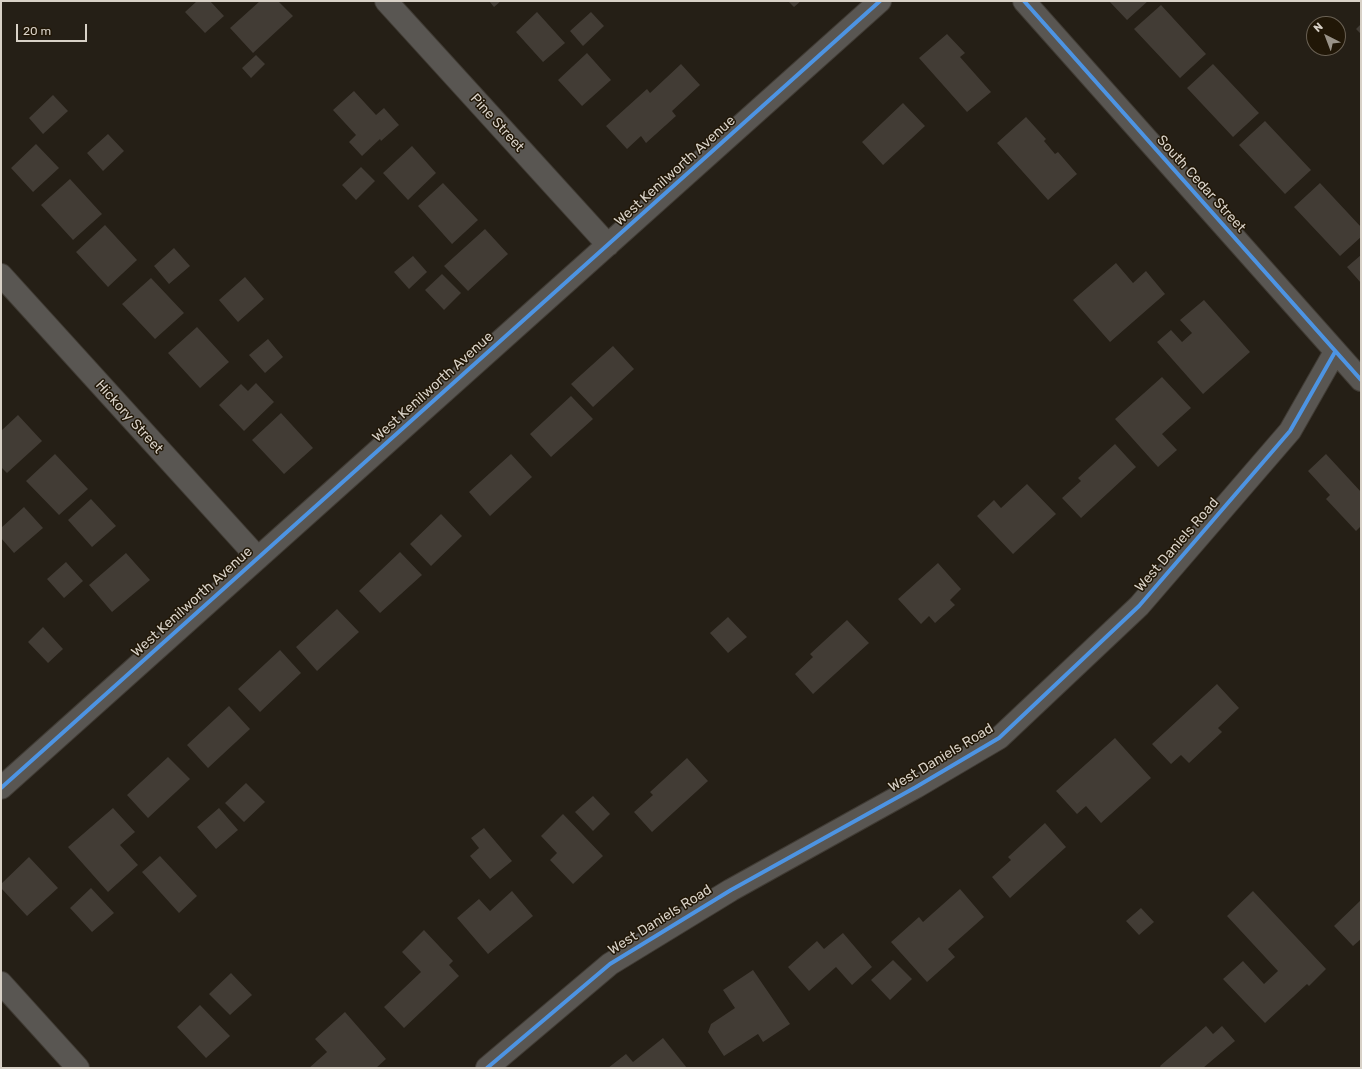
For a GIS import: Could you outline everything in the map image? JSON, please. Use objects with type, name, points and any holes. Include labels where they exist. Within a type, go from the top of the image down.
[{"type":"street","name":"Pine Street","points":[[386,1],[608,246]]},
{"type":"street","name":"West Kenilworth Avenue","points":[[1,788],[880,1]]},
{"type":"street","name":"South Cedar Street","points":[[1024,1],[1361,380]]},
{"type":"street","name":"Hickory Street","points":[[1,276],[258,558]]},
{"type":"street","name":"West Daniels Road","points":[[487,1068],[610,964],[731,890],[916,787],[999,738],[1144,600],[1290,431],[1335,352]]},
{"type":"street","points":[[1,984],[78,1068]]},
{"type":"building","points":[[197,1],[210,1],[224,16],[205,33],[185,12]]},
{"type":"building","points":[[260,1],[278,1],[293,16],[253,53],[230,28]]},
{"type":"building","points":[[489,1],[501,1],[494,7]]},
{"type":"building","points":[[788,1],[801,1],[794,7]]},
{"type":"building","points":[[1109,1],[1148,1],[1127,20]]},
{"type":"building","points":[[1161,5],[1206,54],[1180,78],[1134,29]]},
{"type":"building","points":[[537,12],[565,43],[543,62],[516,32]]},
{"type":"building","points":[[591,12],[604,26],[583,46],[570,31]]},
{"type":"building","points":[[1361,24],[1361,34],[1356,29]]},
{"type":"building","points":[[947,34],[965,53],[960,57],[991,92],[967,112],[919,58]]},
{"type":"building","points":[[587,53],[611,80],[582,106],[558,80]]},
{"type":"building","points":[[256,55],[265,64],[251,78],[242,68]]},
{"type":"building","points":[[681,64],[700,85],[672,111],[676,116],[646,143],[641,136],[627,149],[606,126],[647,89],[650,93]]},
{"type":"building","points":[[1213,64],[1259,113],[1233,137],[1187,88]]},
{"type":"building","points":[[354,91],[376,115],[384,108],[399,125],[381,141],[380,139],[362,156],[349,142],[356,135],[333,110]]},
{"type":"building","points":[[53,95],[68,111],[43,134],[29,118]]},
{"type":"building","points":[[903,103],[925,126],[883,165],[862,142]]},
{"type":"building","points":[[1026,117],[1046,139],[1044,141],[1055,154],[1058,152],[1077,174],[1048,200],[997,143]]},
{"type":"building","points":[[1265,121],[1311,170],[1285,194],[1239,145]]},
{"type":"building","points":[[108,134],[124,151],[103,171],[87,153]]},
{"type":"building","points":[[36,144],[59,168],[33,192],[11,168]]},
{"type":"building","points":[[412,146],[436,173],[408,200],[383,173]]},
{"type":"building","points":[[361,167],[375,181],[356,200],[342,185]]},
{"type":"building","points":[[70,179],[102,214],[73,240],[41,205]]},
{"type":"building","points":[[443,183],[478,220],[452,244],[418,206]]},
{"type":"building","points":[[1320,183],[1361,227],[1361,237],[1340,256],[1294,207]]},
{"type":"building","points":[[105,225],[137,260],[108,287],[76,252]]},
{"type":"building","points":[[485,229],[508,254],[468,291],[444,266]]},
{"type":"building","points":[[174,248],[190,266],[169,284],[154,266]]},
{"type":"building","points":[[1361,255],[1361,283],[1347,267]]},
{"type":"building","points":[[413,256],[427,272],[409,289],[394,272]]},
{"type":"building","points":[[1116,263],[1133,283],[1146,271],[1165,294],[1110,342],[1073,300]]},
{"type":"building","points":[[442,274],[461,293],[444,310],[425,290]]},
{"type":"building","points":[[245,277],[264,299],[238,322],[219,300]]},
{"type":"building","points":[[151,278],[184,313],[155,339],[122,304]]},
{"type":"building","points":[[1204,300],[1250,352],[1203,394],[1157,342],[1171,330],[1182,342],[1192,333],[1180,320]]},
{"type":"building","points":[[197,327],[229,362],[200,388],[168,353]]},
{"type":"building","points":[[268,339],[283,357],[265,373],[249,355]]},
{"type":"building","points":[[613,346],[634,369],[593,407],[571,384]]},
{"type":"building","points":[[1162,377],[1191,408],[1162,434],[1177,450],[1158,467],[1115,419]]},
{"type":"building","points":[[256,383],[274,402],[244,431],[219,405],[241,384],[248,391]]},
{"type":"building","points":[[571,396],[593,419],[551,457],[530,434]]},
{"type":"building","points":[[281,413],[313,448],[284,474],[252,440]]},
{"type":"building","points":[[18,415],[42,441],[7,473],[1,467],[1,431]]},
{"type":"building","points":[[1115,444],[1136,467],[1081,518],[1062,498],[1081,481],[1078,478]]},
{"type":"building","points":[[55,454],[88,489],[59,515],[26,481]]},
{"type":"building","points":[[511,454],[532,477],[490,516],[469,492]]},
{"type":"building","points":[[1326,454],[1361,492],[1361,526],[1356,531],[1326,499],[1330,495],[1308,471]]},
{"type":"building","points":[[1027,484],[1056,514],[1013,554],[977,516],[994,500],[1001,508]]},
{"type":"building","points":[[91,499],[116,526],[92,547],[68,520]]},
{"type":"building","points":[[24,507],[43,528],[14,553],[1,538],[1,528]]},
{"type":"building","points":[[441,514],[462,536],[431,566],[410,544]]},
{"type":"building","points":[[400,552],[422,575],[380,613],[359,591]]},
{"type":"building","points":[[126,553],[150,580],[112,612],[89,585]]},
{"type":"building","points":[[66,562],[83,581],[64,598],[47,579]]},
{"type":"building","points":[[938,563],[961,589],[950,600],[955,605],[935,623],[929,616],[921,624],[898,599]]},
{"type":"building","points":[[337,609],[359,632],[317,671],[296,647]]},
{"type":"building","points":[[728,617],[747,637],[728,653],[710,633]]},
{"type":"building","points":[[847,620],[869,643],[813,694],[795,674],[813,657],[810,654]]},
{"type":"building","points":[[43,627],[63,649],[48,663],[28,642]]},
{"type":"building","points":[[280,650],[301,673],[260,712],[238,689]]},
{"type":"building","points":[[1217,684],[1239,708],[1218,728],[1222,732],[1189,763],[1181,755],[1171,764],[1152,744]]},
{"type":"building","points":[[229,706],[250,729],[208,768],[187,745]]},
{"type":"building","points":[[1115,738],[1151,778],[1101,823],[1086,806],[1077,814],[1056,791]]},
{"type":"building","points":[[168,757],[190,779],[148,818],[127,795]]},
{"type":"building","points":[[687,758],[708,781],[652,832],[634,812],[653,795],[650,792]]},
{"type":"building","points":[[246,783],[265,802],[244,822],[225,803]]},
{"type":"building","points":[[593,796],[610,814],[593,831],[575,812]]},
{"type":"building","points":[[113,808],[135,832],[120,845],[138,865],[108,892],[68,847]]},
{"type":"building","points":[[219,808],[238,830],[216,849],[197,827]]},
{"type":"building","points":[[563,814],[603,856],[573,884],[550,860],[557,853],[541,836]]},
{"type":"building","points":[[1045,823],[1066,847],[1010,898],[992,877],[1011,860],[1008,857]]},
{"type":"building","points":[[484,828],[512,861],[490,879],[470,856],[479,848],[471,838]]},
{"type":"building","points":[[160,856],[197,896],[179,913],[142,872]]},
{"type":"building","points":[[29,857],[58,888],[27,916],[1,888],[1,884]]},
{"type":"building","points":[[91,888],[114,913],[92,932],[70,908]]},
{"type":"building","points":[[960,889],[984,917],[948,949],[955,957],[927,982],[891,942],[919,917],[923,922]]},
{"type":"building","points":[[512,891],[533,916],[488,954],[457,918],[479,899],[490,911]]},
{"type":"building","points":[[1253,891],[1326,969],[1309,986],[1307,984],[1265,1023],[1223,979],[1243,961],[1264,984],[1278,971],[1227,916]]},
{"type":"building","points":[[1361,900],[1361,939],[1353,946],[1334,926]]},
{"type":"building","points":[[1141,908],[1154,922],[1139,935],[1126,921]]},
{"type":"building","points":[[424,930],[453,961],[449,965],[459,976],[404,1028],[384,1007],[421,972],[402,952]]},
{"type":"building","points":[[843,933],[872,967],[852,985],[836,967],[809,991],[788,967],[817,941],[824,949]]},
{"type":"building","points":[[893,960],[912,979],[890,1000],[871,980]]},
{"type":"building","points":[[753,970],[790,1024],[763,1042],[758,1034],[724,1056],[708,1032],[711,1024],[735,1008],[723,990]]},
{"type":"building","points":[[231,973],[252,995],[230,1015],[209,994]]},
{"type":"building","points":[[200,1005],[230,1036],[206,1058],[177,1027]]},
{"type":"building","points":[[345,1012],[386,1059],[376,1068],[309,1068],[327,1052],[315,1039]]},
{"type":"building","points":[[1206,1026],[1213,1034],[1222,1026],[1235,1041],[1203,1068],[1161,1068],[1160,1066]]},
{"type":"building","points":[[663,1038],[687,1068],[608,1068],[626,1054],[633,1062]]},
{"type":"cycle path","points":[[1,788],[880,1]]},
{"type":"cycle path","points":[[1024,1],[1361,380]]},
{"type":"cycle path","points":[[487,1068],[610,964],[731,890],[916,787],[999,738],[1139,606],[1290,431],[1335,352]]}]
